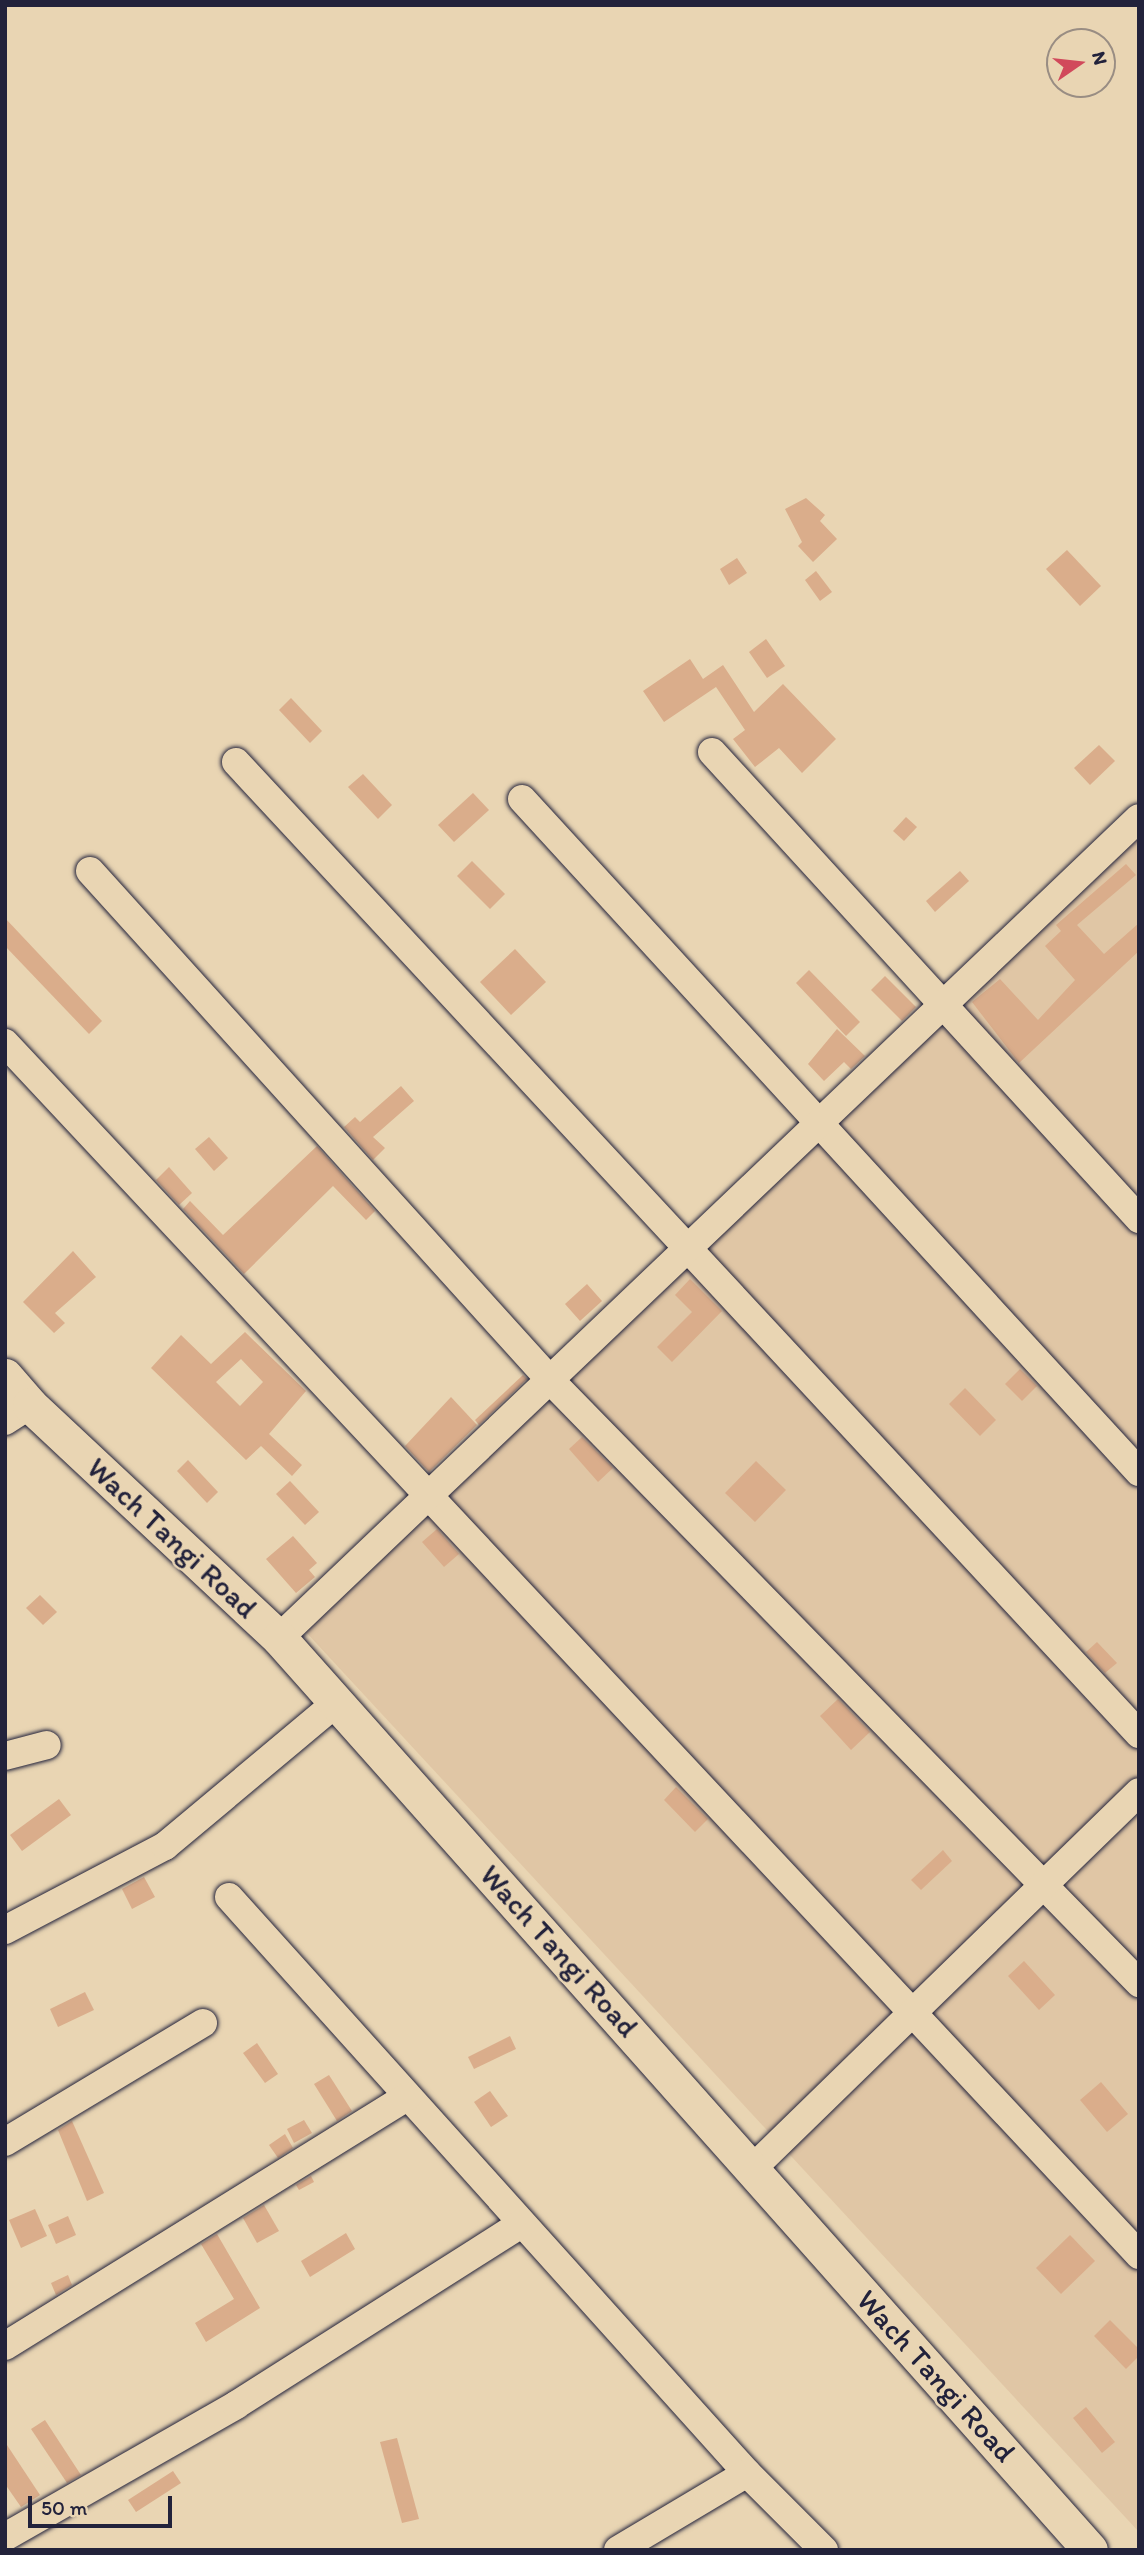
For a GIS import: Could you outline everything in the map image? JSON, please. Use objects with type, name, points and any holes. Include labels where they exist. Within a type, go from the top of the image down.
[{"type":"main road","name":"Wach Tangi Road","points":[[5,1376],[18,1413],[279,1638],[1090,2550]]},
{"type":"street","points":[[712,752],[1139,1219]]},
{"type":"street","points":[[236,762],[1139,1734]]},
{"type":"street","points":[[522,799],[1139,1472]]},
{"type":"street","points":[[279,1638],[1139,818]]},
{"type":"street","points":[[90,871],[551,1381],[1045,1883],[1139,1983]]},
{"type":"street","points":[[5,1043],[1139,2255]]},
{"type":"street","points":[[5,1930],[164,1846],[337,1702]]},
{"type":"street","points":[[5,1756],[47,1745]]},
{"type":"street","points":[[752,2169],[1139,1792]]},
{"type":"street","points":[[229,1897],[747,2473],[824,2550]]},
{"type":"street","points":[[5,2142],[203,2023]]},
{"type":"street","points":[[5,2346],[407,2097]]},
{"type":"street","points":[[5,2537],[236,2405],[521,2224]]},
{"type":"street","points":[[618,2550],[747,2473]]},
{"type":"shaded area","points":[[1139,826],[1139,2532],[292,1617]]},
{"type":"building","points":[[806,498],[825,515],[820,521],[837,539],[813,562],[798,546],[802,542],[785,509]]},
{"type":"building","points":[[1067,550],[1101,586],[1080,606],[1046,569]]},
{"type":"building","points":[[737,558],[747,573],[729,585],[720,569]]},
{"type":"building","points":[[816,571],[832,592],[820,601],[805,580]]},
{"type":"building","points":[[766,639],[785,666],[767,678],[749,652]]},
{"type":"building","points":[[690,659],[703,679],[723,665],[754,712],[783,684],[836,739],[802,773],[779,748],[755,767],[733,739],[745,730],[716,687],[664,722],[643,691]]},
{"type":"building","points":[[291,698],[322,731],[310,743],[279,710]]},
{"type":"building","points":[[1099,745],[1115,761],[1090,785],[1074,768]]},
{"type":"building","points":[[363,774],[392,805],[378,819],[348,787]]},
{"type":"building","points":[[473,793],[489,810],[454,842],[438,825]]},
{"type":"building","points":[[906,817],[917,827],[904,841],[893,831]]},
{"type":"building","points":[[472,861],[505,894],[490,909],[457,876]]},
{"type":"building","points":[[1126,864],[1136,875],[1077,925],[1104,954],[1139,923],[1139,951],[1019,1063],[972,1002],[1000,979],[1038,1020],[1075,980],[1045,946],[1061,931],[1056,925]]},
{"type":"building","points":[[960,871],[969,881],[935,912],[926,901]]},
{"type":"building","points":[[5,918],[102,1021],[89,1034],[5,946]]},
{"type":"building","points":[[515,949],[546,982],[511,1015],[480,982]]},
{"type":"building","points":[[809,970],[860,1022],[846,1036],[796,983]]},
{"type":"building","points":[[885,976],[916,1007],[902,1021],[871,990]]},
{"type":"building","points":[[837,1029],[865,1056],[851,1069],[844,1062],[824,1081],[808,1064]]},
{"type":"building","points":[[401,1086],[414,1101],[373,1137],[385,1148],[373,1160],[344,1127],[355,1117],[360,1122]]},
{"type":"building","points":[[209,1137],[228,1158],[214,1171],[195,1149]]},
{"type":"building","points":[[317,1146],[375,1211],[366,1220],[333,1186],[244,1274],[183,1209],[190,1201],[223,1235]]},
{"type":"building","points":[[169,1167],[192,1193],[179,1205],[156,1180]]},
{"type":"building","points":[[73,1251],[96,1277],[55,1313],[65,1323],[54,1333],[23,1302]]},
{"type":"building","points":[[690,1279],[722,1311],[672,1362],[657,1347],[692,1312],[675,1295]]},
{"type":"building","points":[[587,1284],[602,1301],[580,1321],[565,1304]]},
{"type":"building","points":[[245,1332],[306,1391],[269,1434],[302,1465],[292,1476],[261,1446],[246,1460],[151,1368],[181,1335],[211,1364]],"holes":[[[241,1359],[263,1382],[240,1406],[216,1382]]]},
{"type":"building","points":[[1020,1369],[1037,1386],[1022,1401],[1005,1384]]},
{"type":"building","points":[[523,1375],[527,1379],[479,1425],[475,1420]]},
{"type":"building","points":[[965,1388],[996,1420],[980,1436],[949,1404]]},
{"type":"building","points":[[451,1397],[477,1425],[429,1472],[405,1446]]},
{"type":"building","points":[[582,1437],[613,1468],[598,1482],[569,1449]]},
{"type":"building","points":[[188,1460],[218,1492],[207,1503],[177,1471]]},
{"type":"building","points":[[756,1461],[786,1490],[755,1522],[725,1493]]},
{"type":"building","points":[[290,1481],[319,1512],[305,1525],[276,1494]]},
{"type":"building","points":[[437,1529],[459,1554],[444,1567],[422,1542]]},
{"type":"building","points":[[293,1536],[317,1563],[309,1570],[315,1577],[296,1593],[266,1559]]},
{"type":"building","points":[[40,1595],[57,1612],[43,1625],[26,1608]]},
{"type":"building","points":[[1097,1642],[1117,1663],[1105,1673],[1086,1652]]},
{"type":"building","points":[[838,1699],[870,1732],[851,1750],[820,1716]]},
{"type":"building","points":[[676,1787],[708,1819],[695,1832],[664,1800]]},
{"type":"building","points":[[59,1799],[71,1815],[22,1851],[10,1835]]},
{"type":"building","points":[[943,1850],[952,1861],[921,1890],[911,1880]]},
{"type":"building","points":[[144,1877],[155,1897],[132,1909],[122,1889]]},
{"type":"building","points":[[1024,1961],[1055,1995],[1039,2010],[1008,1976]]},
{"type":"building","points":[[85,1992],[94,2010],[58,2027],[50,2009]]},
{"type":"building","points":[[510,2036],[516,2049],[474,2069],[468,2057]]},
{"type":"building","points":[[257,2043],[278,2074],[265,2083],[243,2053]]},
{"type":"building","points":[[329,2075],[352,2111],[337,2121],[314,2084]]},
{"type":"building","points":[[1101,2082],[1128,2114],[1107,2132],[1080,2100]]},
{"type":"building","points":[[490,2091],[508,2116],[491,2127],[474,2102]]},
{"type":"building","points":[[304,2120],[312,2133],[294,2143],[287,2129]]},
{"type":"building","points":[[72,2121],[104,2193],[87,2201],[58,2130]]},
{"type":"building","points":[[285,2134],[293,2148],[278,2158],[269,2145]]},
{"type":"building","points":[[311,2176],[314,2182],[299,2190],[296,2185]]},
{"type":"building","points":[[264,2205],[279,2231],[257,2243],[243,2218]]},
{"type":"building","points":[[35,2209],[47,2236],[21,2248],[9,2220]]},
{"type":"building","points":[[68,2216],[76,2235],[56,2244],[48,2225]]},
{"type":"building","points":[[346,2233],[355,2249],[310,2277],[301,2261]]},
{"type":"building","points":[[217,2234],[260,2308],[206,2342],[195,2323],[234,2299],[201,2244]]},
{"type":"building","points":[[1070,2235],[1095,2261],[1061,2294],[1036,2268]]},
{"type":"building","points":[[68,2275],[72,2285],[56,2295],[51,2283]]},
{"type":"building","points":[[1110,2320],[1139,2349],[1139,2356],[1126,2369],[1094,2336]]},
{"type":"building","points":[[1086,2407],[1115,2442],[1102,2453],[1073,2418]]},
{"type":"building","points":[[45,2420],[81,2475],[67,2483],[31,2429]]},
{"type":"building","points":[[397,2438],[419,2519],[402,2523],[380,2442]]},
{"type":"building","points":[[5,2442],[40,2495],[21,2507],[5,2484]]},
{"type":"building","points":[[173,2471],[181,2483],[136,2512],[128,2500]]}]
